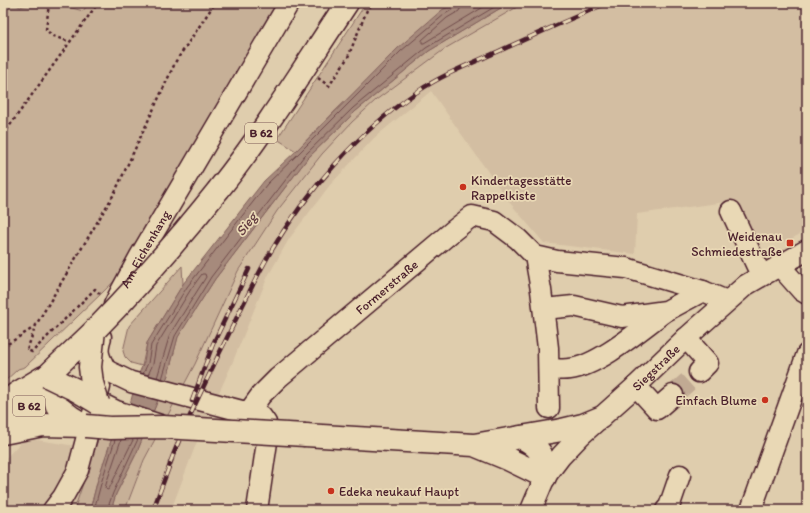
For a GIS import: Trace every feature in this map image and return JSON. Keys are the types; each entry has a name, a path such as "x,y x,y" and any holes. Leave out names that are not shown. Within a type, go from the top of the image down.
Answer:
{"main road":[{"name":"B 62","path":"3,404 16,394 47,376 94,330 159,260 215,195 245,156 346,3"},
{"path":"94,330 90,367 92,384 98,403"},
{"name":"B 62","path":"3,432 27,409 47,376"},
{"path":"47,376 116,412 163,427"},
{"path":"47,376 57,406 70,417 86,426"},
{"path":"3,432 43,425 110,428 163,427 474,445 582,425 600,418"},
{"path":"474,445 508,459 545,477 545,464 538,449 531,442 520,437"}],"street":[{"name":"Am Eichenhang","path":"106,370 100,359 98,345 121,291 289,3"},
{"path":"730,211 761,276"},
{"name":"Formerstraße","path":"248,413 260,395 278,378 472,216 494,222 518,239 535,256"},
{"name":"Siegstraße","path":"531,510 545,477 561,456 580,436 746,285 807,250"},
{"path":"549,408 548,348 544,309 535,256 557,261 626,268 703,291 727,301"},
{"path":"779,265 802,291 807,294"},
{"path":"548,369 570,369 585,366 615,348 666,311 703,291"},
{"path":"544,309 574,306 622,317 666,311"},
{"path":"686,338 708,363 699,372"},
{"path":"751,510 807,354"},
{"path":"53,510 63,497 78,470 102,378 106,370 131,382 261,416 266,423 268,435 257,510"},
{"path":"636,386 657,409 673,395"},
{"path":"666,510 669,507 680,475"}],"path":[{"path":"49,3 46,30 53,36 70,42"},
{"path":"3,135 98,3"},
{"path":"104,298 95,289 32,352 27,350 34,328 114,194 176,61 214,3"},
{"path":"332,82 348,56 367,10 373,3"},
{"path":"3,347 34,328"}],"shaded area":[{"path":"3,3 14,3 20,7 35,4 51,4 83,11 89,3 280,3 142,232 129,267 25,367 18,369 3,383"},
{"path":"55,3 89,3 83,11"},
{"path":"366,3 456,3 442,10 335,111 296,151 277,139"},
{"path":"509,3 524,3 446,48 376,100 352,122 322,154 277,211 238,271 195,364 144,460 125,510 111,510 116,494 137,452 168,375 178,337 215,279 307,159 356,111 429,51"},
{"path":"524,3 807,3 807,230 786,242 749,231 733,201 637,214 635,254 544,243 510,203 431,91 374,138 330,185 289,239 268,276 231,366 196,444 171,510 125,510 144,460 195,364 238,272 277,211 322,154 351,122 376,100 446,48"},
{"path":"182,266 183,284 147,343 142,366 131,363 125,357 123,351 129,326"},
{"path":"99,437 112,438 98,479 90,510 74,510"},
{"path":"25,438 95,449 74,510 3,510 3,461"}],"water":[{"name":"Sieg","path":"456,3 509,3 429,51 356,111 307,159 215,279 178,337 168,375 137,452 116,494 111,510 90,510 98,479 112,438 130,404 137,378 144,362 147,343 183,284 264,181 296,151 398,48 442,10"}],"tunnel":[{"path":"673,395 699,372"}],"railway":[{"path":"170,463 181,435 263,265 284,230 300,208 354,144 395,108 417,92 446,75 607,3"},
{"path":"192,401 213,344 249,269"},
{"path":"153,510 172,459"}],"place":[{"name":"Kindertagesstätte Rappelkiste","path":"463,187"},
{"name":"Weidenau Schmiedestraße","path":"790,243"},
{"name":"Einfach Blume","path":"765,400"},
{"name":"Edeka neukauf Haupt","path":"331,491"}]}
